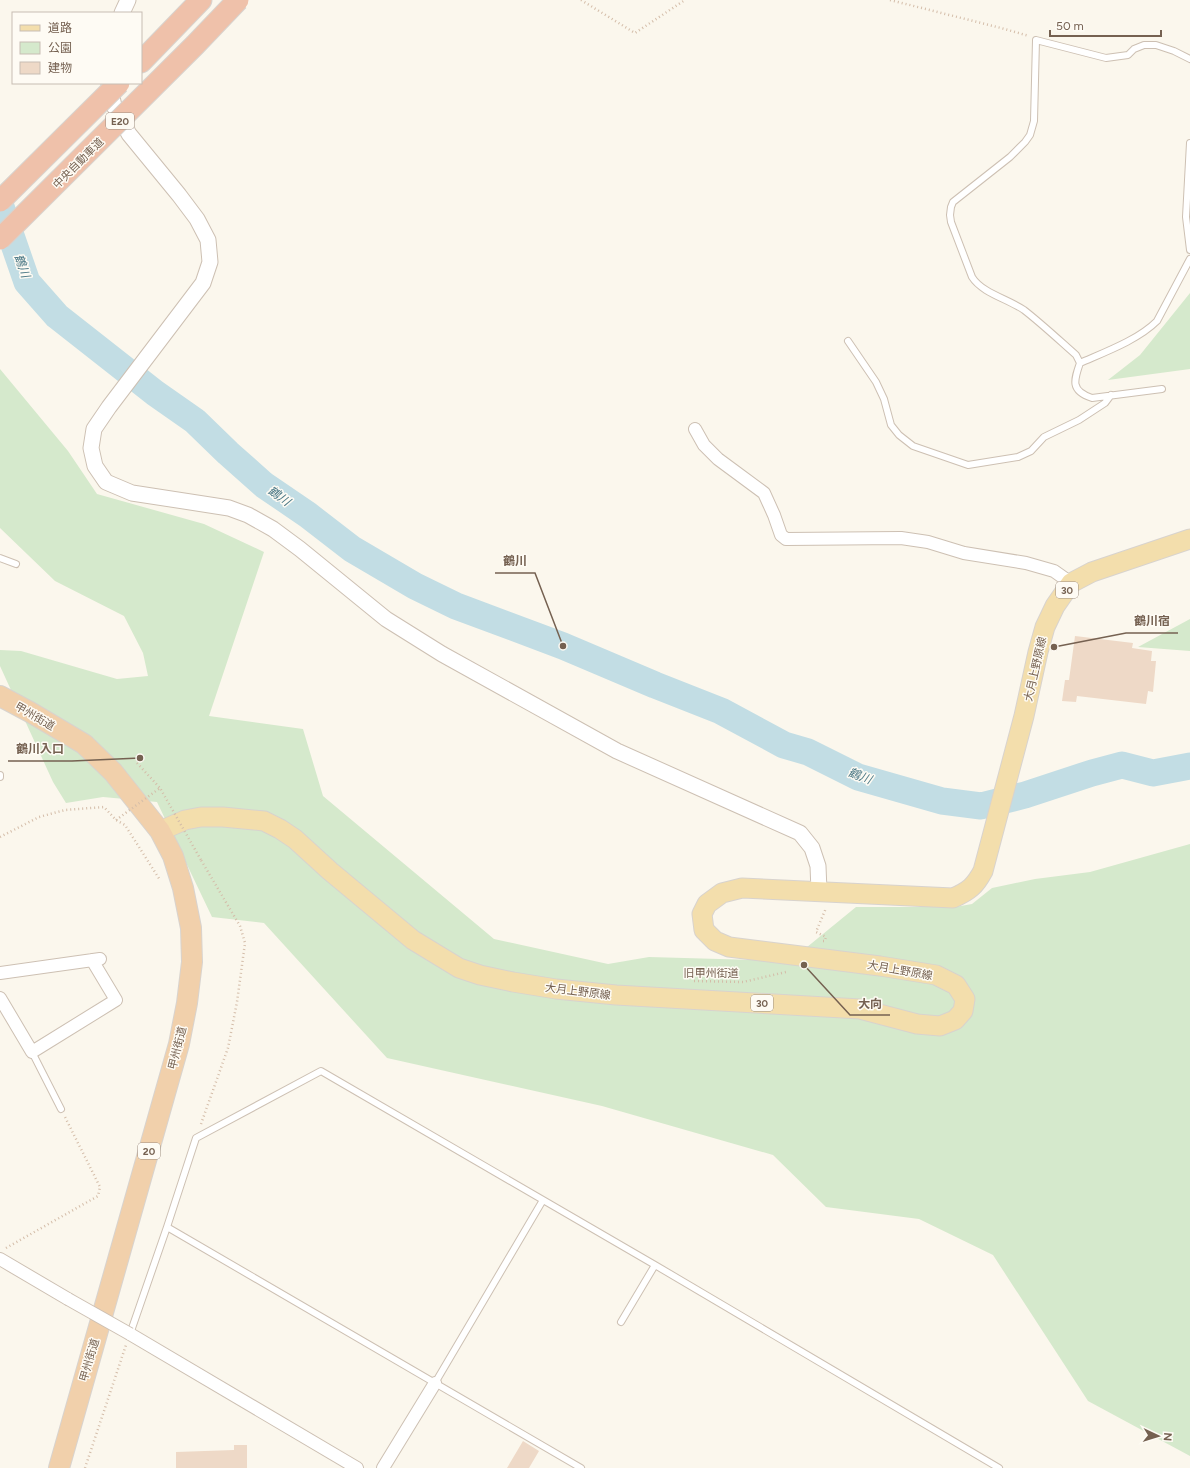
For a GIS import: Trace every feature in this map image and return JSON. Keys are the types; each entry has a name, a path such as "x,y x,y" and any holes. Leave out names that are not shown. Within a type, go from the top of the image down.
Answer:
{"highway":[{"path":"142,61 201,0"},
{"name":"中央自動車道","path":"0,239 190,51 238,0"},
{"name":"E20","path":"0,201 119,84"},
{"name":"甲州街道","path":"0,696 84,744 113,772 160,831 173,856 183,888 191,928 192,962 188,1003 179,1044 59,1468"}],"main road":[{"name":"大月上野原線","path":"160,831 185,820 201,817 223,817 264,822 269,824 295,838 330,871 413,940 459,968 480,975 556,989 616,995 860,1009 917,1024 940,1026 955,1020 963,1011 965,999 956,985 936,975 865,964 728,948 714,941 704,930 702,914 706,904 722,893 742,888 954,898 968,891 977,882 983,871 1024,716 1038,652 1045,627 1055,606 1071,583 1092,572 1190,539"}],"street":[{"path":"122,12 128,0"},
{"path":"109,84 114,106 129,134 197,218 208,240 210,262 203,283 94,429 91,448 95,466 106,482 132,493 228,508 248,515 272,529 300,549 386,619 442,654 617,751 800,833 812,848 826,892"},
{"path":"695,429 704,445 718,459 764,493 781,534 786,539 901,538 928,542 964,553 1026,563 1054,572 1071,583"},
{"path":"0,973 96,959 116,1000 32,1052 0,998"},
{"path":"0,1259 357,1468"},
{"path":"384,1468 435,1383"}],"lane":[{"path":"1162,389 1092,398 1084,395 1076,387 1074,380 1080,363 1076,355 1024,311 1012,303 980,287 975,282 950,215 953,202 1000,165 1025,142 1030,135 1034,121 1036,40 1106,58 1128,55 1134,49 1144,45 1156,45 1174,51 1190,59"},
{"path":"1190,143 1186,217 1190,250"},
{"path":"1080,363 1112,350 1157,321 1190,260"},
{"path":"848,341 876,382 884,399 891,425 899,435 913,446 968,464 1018,457 1031,451 1044,437 1079,420 1105,403 1111,395"},
{"path":"0,558 16,564"},
{"path":"32,1052 61,1109"},
{"path":"130,1334 196,1138 321,1071 544,1200 999,1468"},
{"path":"435,1383 544,1200"},
{"path":"167,1227 580,1468"},
{"path":"621,1322 655,1265"}],"path":[{"path":"581,0 635,33 685,0"},
{"path":"890,0 1026,34 1036,40"},
{"path":"137,763 160,788 240,926 245,943 237,1002 228,1048 196,1138"},
{"path":"116,820 160,788"},
{"path":"0,837 39,817 65,810 104,807 116,820 125,825 160,880"},
{"path":"825,941 826,937 816,932 821,918 830,903 826,892"},
{"name":"旧甲州街道","path":"690,981 743,982 792,971"},
{"path":"0,1251 98,1196 100,1187 61,1109"},
{"path":"85,1468 130,1334"}],"green space":[{"path":"1190,293 1190,369 1108,380 1140,355"},
{"path":"0,369 68,451 97,494 204,524 264,552 209,716 303,729 323,796 494,939 608,964 649,957 790,961 856,907 955,907 972,904 992,888 1035,879 1090,872 1190,844 1190,1456 1088,1401 993,1255 919,1219 826,1207 773,1155 602,1106 387,1058 264,923 212,917 157,802 103,797 66,803 53,782 0,666 0,650 21,651 117,679 148,676 143,653 124,616 55,581 0,528"},
{"path":"1190,619 1190,651 1138,647"}],"building":[{"path":"1075,636 1133,643 1132,648 1152,651 1151,661 1156,661 1153,692 1148,691 1146,704 1077,696 1076,702 1062,701 1065,680 1069,680"},
{"path":"523,1441 539,1451 529,1468 507,1468"},
{"path":"234,1445 247,1445 247,1468 176,1468 176,1452 234,1450"}],"waterway":[{"name":"鶴川","path":"0,204 27,282 57,316 155,393 195,421 264,485 308,515 352,549 415,586 456,606 563,646 721,711 784,745 808,752 858,777 942,801 981,806 1025,795 1092,773 1122,765 1153,773 1190,766"}],"place":[{"name":"鶴川","path":"563,646"},
{"name":"鶴川宿","path":"1054,647"},
{"name":"鶴川入口","path":"140,758"},
{"name":"大向","path":"804,965"}]}
